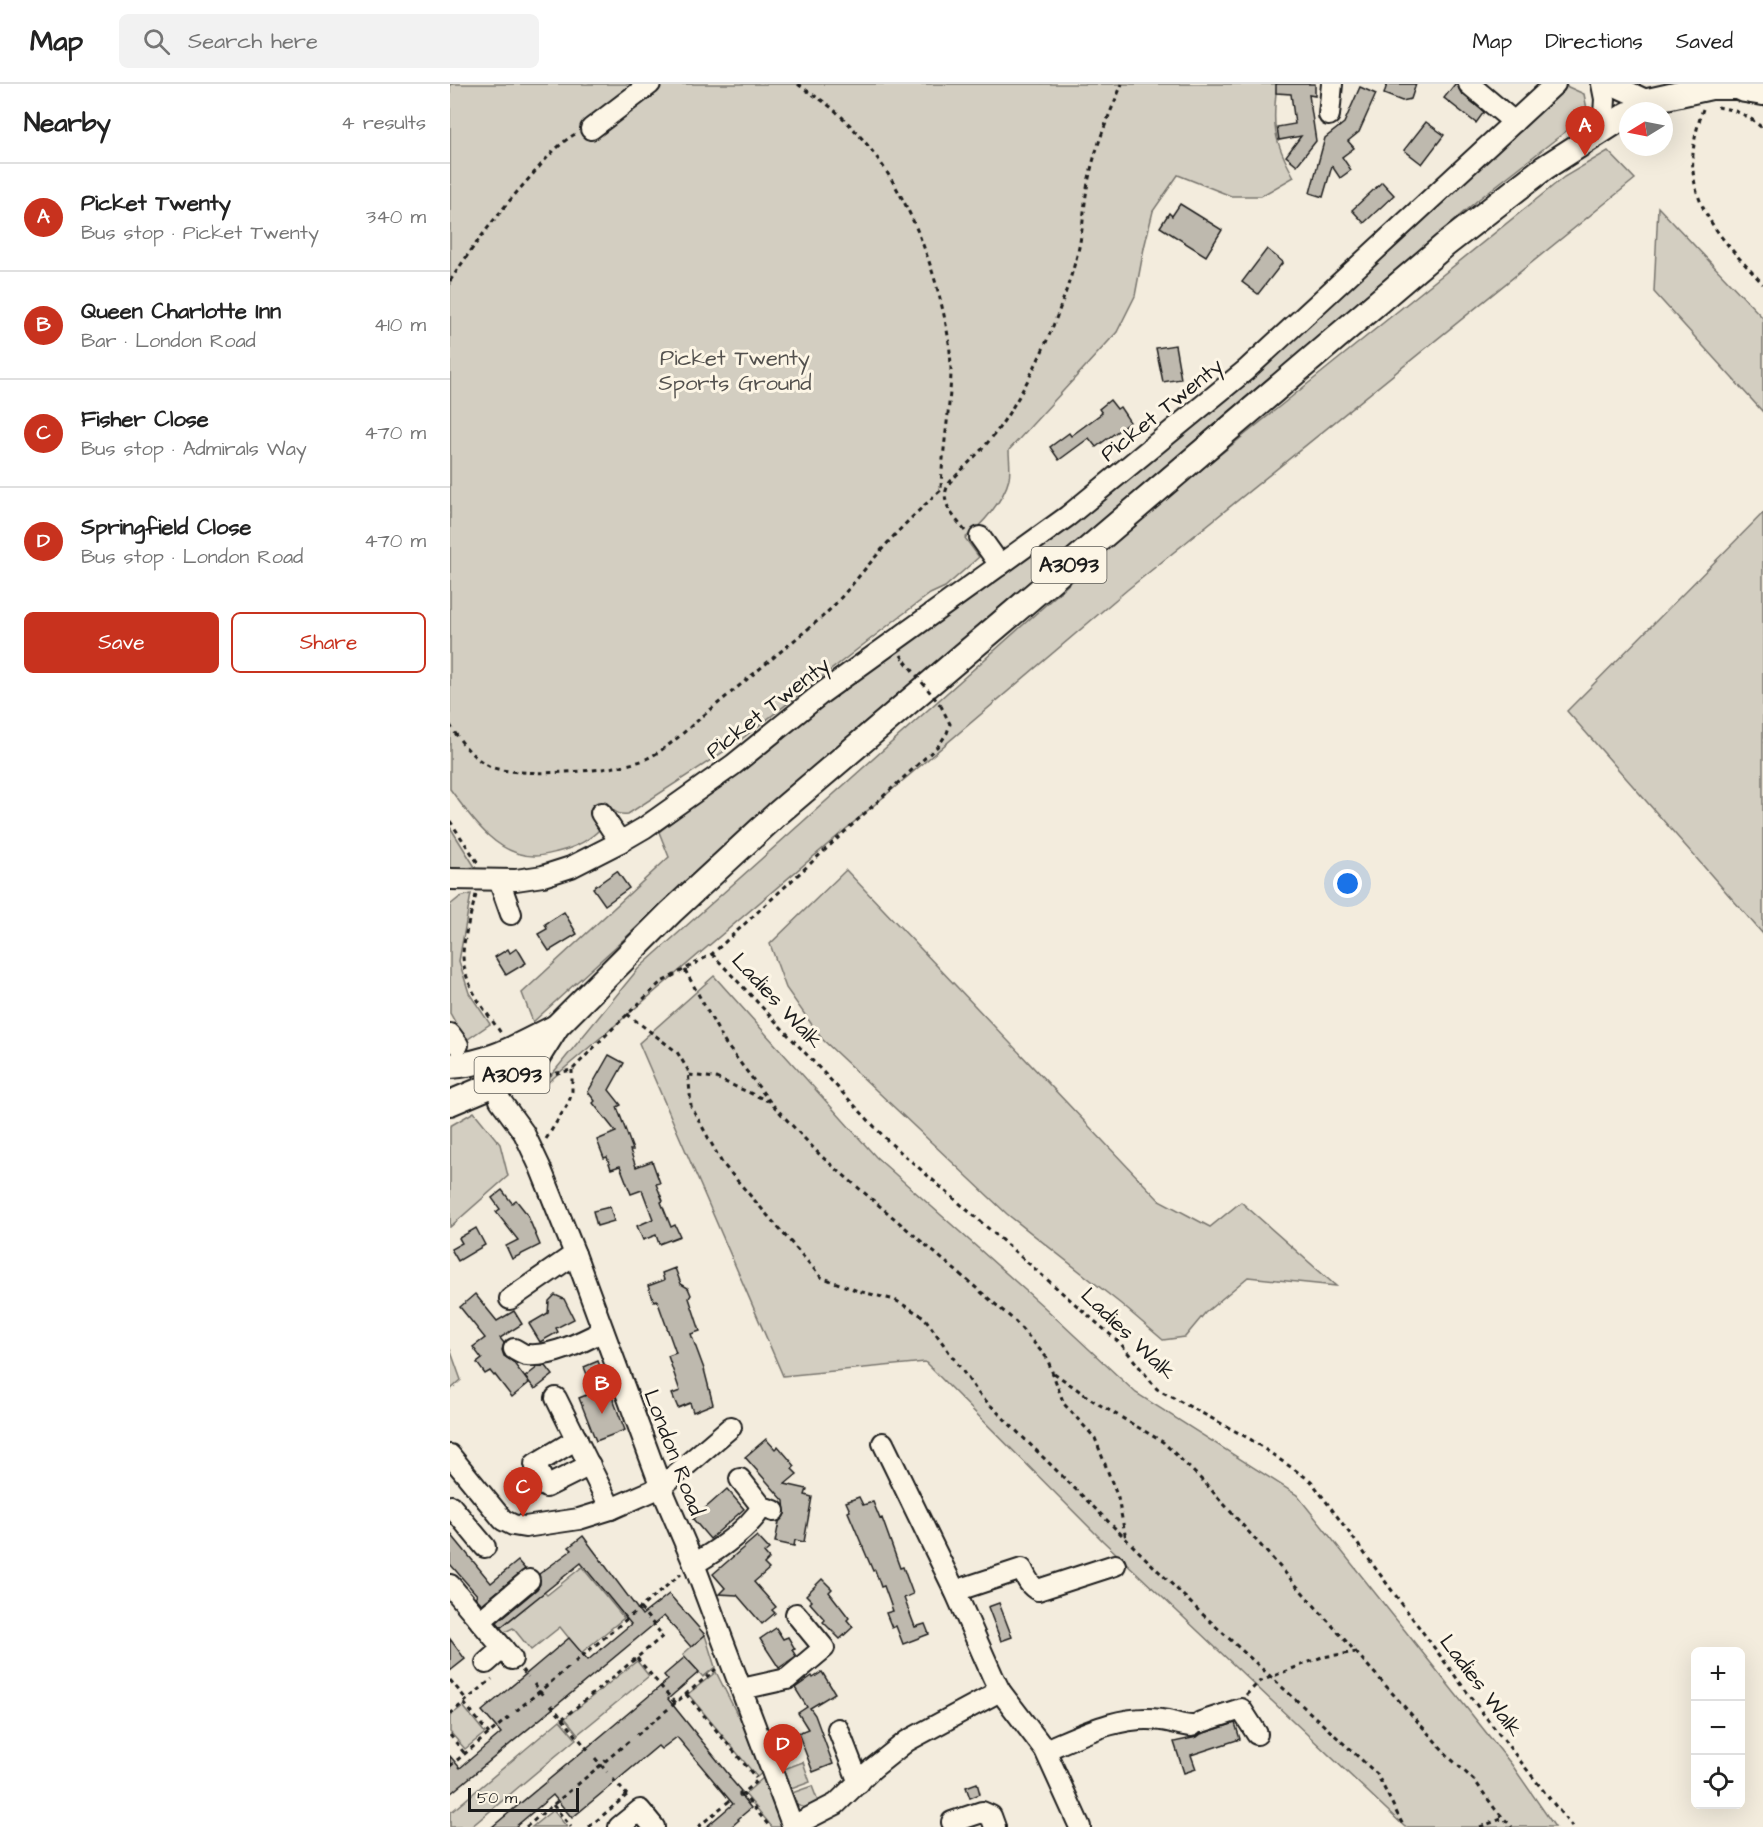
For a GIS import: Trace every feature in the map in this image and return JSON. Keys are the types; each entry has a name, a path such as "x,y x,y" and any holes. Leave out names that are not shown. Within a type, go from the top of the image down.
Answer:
{"main road":[{"path":"1649,99 1711,87 1750,92"},
{"name":"A3093","path":"450,1103 495,1084 520,1057 557,1026 702,882 834,764 1445,245 1544,168 1619,120"},
{"name":"A3093","path":"453,1048 484,1061 520,1057"}],"street":[{"path":"591,129 650,84"},
{"path":"1329,115 1332,84"},
{"path":"1469,84 1514,122"},
{"name":"Picket Twenty","path":"450,879 527,879 556,873 589,859 644,828 733,765 822,693 1082,505 1246,370 1555,84"},
{"path":"1602,84 1605,99 1603,130"},
{"path":"1611,84 1649,99"},
{"path":"980,537 1000,565"},
{"path":"600,813 620,842"},
{"path":"499,880 511,914"},
{"name":"London Road","path":"500,1100 524,1133 540,1167 575,1254 661,1486 742,1689 765,1775 793,1826"},
{"path":"510,1299 575,1254"},
{"path":"514,1349 525,1356 549,1352 577,1345 603,1331"},
{"path":"556,1398 611,1509"},
{"path":"450,1455 503,1520 525,1527 560,1523 611,1509 661,1486 731,1427"},
{"path":"577,1439 535,1464 546,1487 590,1466"},
{"path":"883,1443 955,1591 1000,1691 1045,1750 1080,1827"},
{"path":"694,1564 723,1545 757,1515 768,1509 740,1479"},
{"path":"475,1485 451,1506 485,1547"},
{"path":"955,1591 1022,1569 1028,1582 1038,1590 1115,1565"},
{"path":"480,1621 529,1580"},
{"path":"450,1585 512,1659 492,1669"},
{"path":"742,1689 787,1679 824,1648 796,1614"},
{"path":"793,1826 836,1804 885,1758 907,1741 1000,1691"},
{"path":"1045,1750 1101,1727 1125,1720 1160,1720 1180,1726 1197,1724 1240,1709 1257,1734"},
{"path":"838,1730 859,1783"},
{"path":"619,1827 640,1809 654,1827"},
{"path":"952,1822 982,1812 991,1816 995,1827"}],"path":[{"path":"798,84 832,108 884,166 905,203 930,264 942,307 950,352 948,422 941,490"},
{"path":"450,725 472,753 486,765 504,771 608,769 637,764 676,739 822,618 909,520 941,490 945,491 998,430 1028,380 1066,291 1076,259 1093,159 1103,126 1122,84"},
{"path":"1763,129 1740,112 1703,107 1694,145 1693,165 1698,198 1706,216 1725,243 1763,284"},
{"path":"450,281 488,227 537,169 574,134 591,129"},
{"path":"477,891 465,942 464,964 478,1000 520,1057 540,1078 548,1074 572,1070 660,983 712,954 939,745 950,724 941,706 905,661"},
{"path":"450,821 482,870"},
{"name":"Ladies Walk","path":"712,954 888,1141 1121,1344 1157,1389 1250,1439 1311,1481 1481,1711 1572,1827"},
{"path":"685,970 725,1043 769,1101 821,1156 1015,1321 1047,1358 1064,1404 1095,1438 1118,1498 1126,1539"},
{"path":"627,1014 677,1052 688,1070 691,1106 722,1163 821,1277 858,1291 895,1300 924,1317 979,1394 1199,1611 1377,1774 1404,1827"},
{"path":"541,1145 569,1102 572,1092 572,1070"},
{"path":"688,1075 716,1078 769,1101"},
{"path":"1052,1372 1095,1402 1163,1442 1206,1484 1451,1759 1475,1781 1512,1827"},
{"path":"575,1662 694,1564"},
{"path":"562,1719 663,1636 640,1608"},
{"path":"1240,1709 1243,1699 1259,1682 1322,1657 1357,1652"},
{"path":"637,1658 675,1703"},
{"path":"637,1735 729,1658"},
{"path":"512,1659 528,1677"},
{"path":"516,1711 569,1667"},
{"path":"450,1714 465,1702 492,1669"},
{"path":"450,1680 489,1734"},
{"path":"534,1684 545,1698"},
{"path":"686,1694 765,1775 740,1794 770,1827"},
{"path":"551,1706 589,1751"},
{"path":"450,1766 509,1717"},
{"path":"450,1735 465,1754"},
{"path":"577,1785 629,1742"},
{"path":"595,1758 607,1772"},
{"path":"589,1827 627,1795 613,1779"},
{"path":"526,1827 571,1790"},
{"path":"698,1827 733,1800"},
{"path":"553,1805 571,1827"},
{"path":"1479,1827 1504,1818"}],"green space":[{"name":"Picket Twenty Sports Ground","path":"450,84 1277,84 1276,132 1282,153 1294,177 1261,196 1231,196 1178,175 1153,211 1135,296 1117,332 1009,450 1010,476 1002,495 985,519 965,538 979,557 945,587 930,594 899,617 734,745 628,814 617,813 605,801 592,810 601,828 591,837 569,848 534,856 520,854 496,842 475,822 450,789"},
{"path":"1566,86 1584,94 1588,114 1479,199 865,722 533,1022 522,993 669,857 659,832 947,608 1073,518 1521,123"},
{"path":"1608,151 1635,179 1127,590 539,1090 638,969 1155,507 1564,177"},
{"path":"1658,207 1763,318 1763,412 1654,292"},
{"path":"1763,513 1763,934 1567,711"},
{"path":"450,827 475,867 450,870"},
{"path":"846,870 1159,1200 1210,1227 1241,1202 1336,1286 1248,1277 1205,1313 1185,1337 1163,1340 1007,1214 822,1039 786,988 770,944"},
{"path":"471,894 459,961 469,993 490,1024 468,1039 450,1013 450,905 460,897"},
{"path":"714,976 876,1157 1044,1307 1136,1393 1297,1495 1512,1765 1555,1827 1405,1827 1103,1541 925,1362 783,1376 639,1043"},
{"path":"474,1112 500,1144 508,1176 450,1227 450,1126"},
{"path":"450,1349 461,1380 450,1390"},
{"path":"582,1567 624,1618 581,1653 560,1627 531,1650 513,1628 503,1633 498,1630 544,1592 547,1595"},
{"path":"705,1635 715,1667 703,1677 683,1654"},
{"path":"637,1661 649,1676 578,1734 565,1718"},
{"path":"716,1672 737,1714 743,1718 763,1772 757,1777 688,1694"},
{"path":"463,1706 485,1733 465,1749 450,1732 450,1716"},
{"path":"560,1720 576,1739 471,1827 450,1827 450,1813"},
{"path":"803,1762 810,1782 791,1789 784,1769"},
{"path":"764,1777 784,1827 772,1827 745,1794"},
{"path":"812,1786 820,1807 809,1809 796,1805 792,1793"},
{"path":"553,1810 567,1827 532,1827"}],"building":[{"path":"1276,84 1315,84 1315,96 1309,95 1316,141 1297,165 1286,156 1301,136 1279,140 1277,127 1295,124 1291,94 1276,93"},
{"path":"1387,84 1416,84 1411,99 1402,101 1384,94"},
{"path":"1455,84 1461,93 1484,112 1476,123 1444,98"},
{"path":"1360,87 1376,94 1359,132 1348,141 1354,148 1342,157 1351,170 1340,178 1332,166 1323,197 1310,193 1325,138 1344,123"},
{"path":"1426,122 1444,135 1422,164 1404,150"},
{"path":"1382,182 1394,195 1364,223 1352,210"},
{"path":"1180,204 1222,230 1206,256 1160,227 1169,213 1172,216"},
{"path":"1267,249 1283,262 1258,294 1242,282"},
{"path":"1175,345 1181,379 1163,382 1156,348"},
{"path":"1110,400 1117,409 1120,407 1130,422 1096,447 1089,438 1059,460 1050,447 1069,433 1071,436 1102,413 1099,409"},
{"path":"617,871 629,888 605,905 593,888"},
{"path":"564,912 577,934 549,951 538,934 547,929 545,924"},
{"path":"517,948 526,963 506,975 495,957 508,949 510,953"},
{"path":"609,1055 624,1063 609,1090 621,1105 617,1107 633,1150 630,1150 636,1167 652,1161 660,1183 656,1184 663,1201 661,1202 671,1227 675,1225 680,1236 659,1244 656,1235 643,1240 637,1226 653,1219 642,1190 631,1194 620,1166 611,1169 597,1140 616,1132 593,1103 595,1101 588,1092"},
{"path":"502,1190 512,1203 516,1200 527,1214 540,1245 512,1259 506,1246 518,1240 496,1212 500,1209 492,1198"},
{"path":"610,1207 614,1221 597,1226 593,1211"},
{"path":"476,1228 485,1245 458,1261 451,1249 462,1243 459,1238"},
{"path":"675,1268 681,1284 688,1288 691,1295 689,1298 700,1331 691,1334 704,1369 713,1404 693,1412 690,1403 678,1408 672,1394 680,1391 668,1356 676,1353 657,1300 654,1301 648,1286 664,1280 662,1273"},
{"path":"475,1294 497,1321 514,1311 522,1324 500,1338 504,1343 502,1350 504,1356 513,1362 529,1383 512,1397 495,1375 490,1371 485,1374 477,1363 482,1359 473,1347 485,1338 460,1307"},
{"path":"555,1295 564,1299 574,1319 556,1328 558,1332 540,1342 529,1324 548,1313 549,1301"},
{"path":"598,1361 625,1430 596,1441 579,1398 594,1392 584,1367"},
{"path":"546,1366 553,1375 535,1389 525,1377 538,1367"},
{"path":"766,1439 775,1449 778,1446 795,1466 792,1469 797,1474 785,1484 807,1489 805,1495 812,1497 804,1542 795,1540 794,1546 775,1542 779,1522 785,1514 784,1501 745,1457"},
{"path":"727,1489 744,1509 710,1539 693,1519"},
{"path":"859,1497 863,1505 873,1502 880,1519 882,1518 900,1568 903,1567 913,1594 904,1598 915,1627 925,1624 929,1634 903,1644 896,1626 892,1628 886,1613 893,1611 884,1586 881,1587 875,1570 873,1571 848,1512 850,1511 846,1502"},
{"path":"450,1533 491,1583 518,1561 525,1569 482,1604 450,1564"},
{"path":"583,1536 642,1615 669,1594 705,1635 691,1647 664,1616 450,1794 450,1756 460,1768 501,1733 482,1711 569,1638 588,1660 631,1624 581,1563 501,1627 497,1622 537,1589 540,1584 539,1574 572,1550 569,1547"},
{"path":"757,1536 769,1549 764,1553 769,1559 764,1564 769,1569 754,1582 776,1607 772,1610 775,1613 762,1624 737,1595 719,1594 725,1588 713,1574"},
{"path":"822,1579 832,1589 829,1592 853,1627 840,1639 823,1622 825,1620 806,1595"},
{"path":"999,1603 1012,1637 1001,1641 988,1607"},
{"path":"776,1628 783,1639 788,1637 796,1656 779,1668 760,1639"},
{"path":"450,1639 465,1659 450,1671"},
{"path":"685,1657 699,1672 668,1699 730,1776 741,1791 739,1793 751,1808 739,1820 731,1827 706,1827 733,1804 677,1737 661,1749 658,1746 572,1818 553,1795 515,1827 492,1827 668,1680 664,1675"},
{"path":"822,1672 835,1693 810,1708 815,1715 833,1764 813,1772 798,1733 808,1729 798,1713 807,1707 795,1688"},
{"path":"1235,1723 1240,1739 1191,1755 1196,1769 1184,1773 1174,1742 1197,1737"},
{"path":"977,1783 980,1794 970,1798 966,1787"}],"place":[{"name":"Picket Twenty","path":"1585,156"},
{"name":"Queen Charlotte Inn","path":"602,1414"},
{"name":"Fisher Close","path":"523,1517"},
{"name":"Springfield Close","path":"783,1774"}]}
